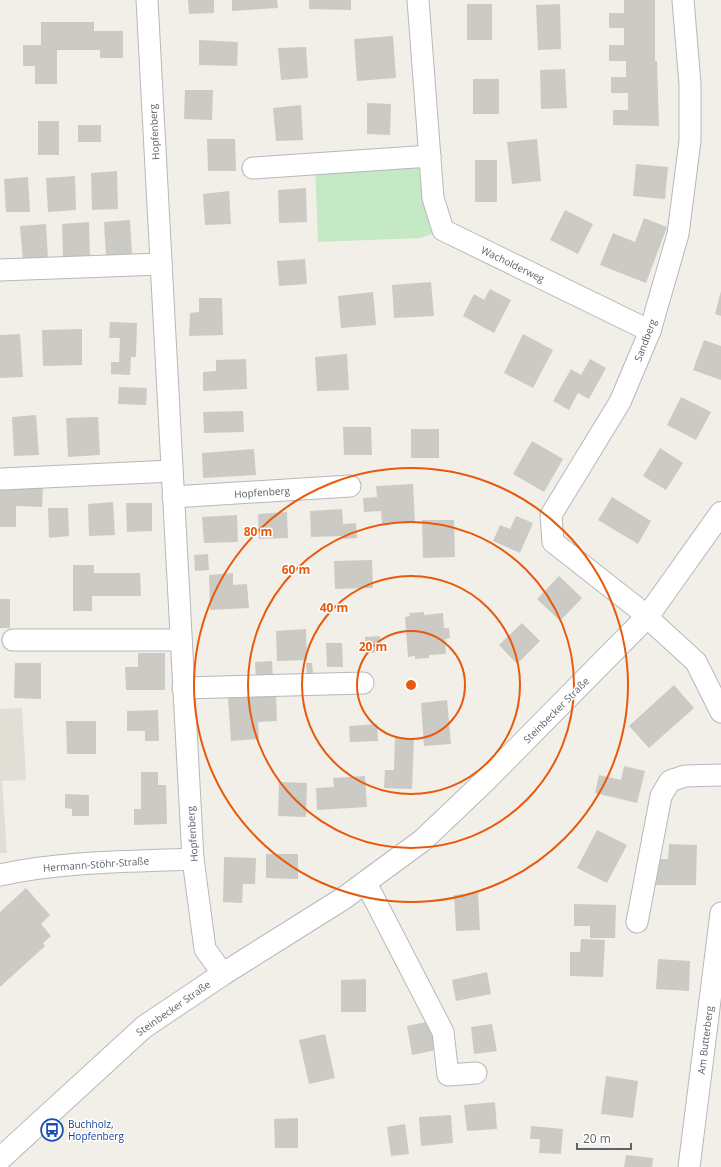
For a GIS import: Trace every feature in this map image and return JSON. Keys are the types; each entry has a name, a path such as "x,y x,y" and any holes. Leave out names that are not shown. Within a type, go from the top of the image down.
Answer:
{"street":[{"name":"Hopfenberg","path":"147,0 192,859 206,949 223,974"},
{"name":"Wacholderweg","path":"418,0 433,198 444,230 650,331"},
{"name":"Sandberg","path":"647,617 554,542 551,515 620,402 650,331 678,234 690,141 690,84 683,0"},
{"path":"253,168 430,156"},
{"path":"0,270 161,264"},
{"path":"2,479 172,471"},
{"name":"Hopfenberg","path":"174,497 350,486"},
{"name":"Steinbecker Straße","path":"0,1159 144,1027 223,974 366,883 423,840 476,791 647,617 721,513"},
{"path":"647,617 696,662 721,712"},
{"path":"13,640 181,640"},
{"path":"183,688 363,683"},
{"path":"637,922 661,796 670,781 685,776 721,775"},
{"name":"Hermann-Stöhr-Straße","path":"0,876 27,869 63,865 192,859"},
{"path":"366,883 443,1032 448,1075 476,1072"},
{"name":"Am Butterberg","path":"689,1167 721,913"}],"shaded area":[{"path":"22,708 26,780 2,781 7,853 0,853 0,709"}],"green space":[{"path":"430,156 443,230 420,238 318,242 315,164"}],"building":[{"path":"188,0 214,0 214,13 189,14"},
{"path":"232,0 277,0 278,8 232,11"},
{"path":"309,0 351,0 351,10 309,9"},
{"path":"624,0 655,0 655,61 657,61 659,126 613,125 613,110 628,110 628,93 611,93 611,77 626,77 626,61 609,61 609,45 624,45 624,28 609,28 609,13 624,13"},
{"path":"467,4 492,4 492,40 467,40"},
{"path":"560,4 561,49 538,50 536,5"},
{"path":"41,22 94,22 94,31 123,31 123,58 100,58 100,50 57,50 57,84 35,84 35,66 23,66 23,45 41,45"},
{"path":"393,36 396,78 357,81 354,39"},
{"path":"199,40 238,42 237,66 199,65"},
{"path":"306,47 308,78 281,80 278,48"},
{"path":"565,69 567,108 541,109 540,70"},
{"path":"473,79 499,79 499,114 473,114"},
{"path":"185,90 213,90 212,120 184,119"},
{"path":"367,103 391,104 390,135 367,134"},
{"path":"301,105 303,140 276,141 273,108"},
{"path":"38,121 59,121 59,155 38,155"},
{"path":"78,125 101,125 101,142 78,142"},
{"path":"207,139 235,139 236,171 208,171"},
{"path":"537,139 541,181 512,184 507,142"},
{"path":"475,160 497,160 497,202 475,202"},
{"path":"636,164 668,167 665,199 633,196"},
{"path":"117,171 118,209 92,210 91,173"},
{"path":"75,176 76,210 48,212 46,178"},
{"path":"28,177 30,212 6,212 4,179"},
{"path":"306,188 307,222 279,223 278,190"},
{"path":"229,191 231,224 205,225 203,194"},
{"path":"565,210 593,224 578,254 550,240"},
{"path":"644,218 667,227 646,283 600,265 613,233 635,242"},
{"path":"130,220 132,255 106,256 104,222"},
{"path":"89,222 90,257 63,258 62,224"},
{"path":"46,224 48,259 23,261 20,226"},
{"path":"305,259 307,284 279,286 277,261"},
{"path":"431,282 434,316 394,318 392,285"},
{"path":"490,289 511,300 494,333 463,316 474,294 484,300"},
{"path":"721,291 721,316 715,314"},
{"path":"373,292 376,325 341,328 338,296"},
{"path":"199,298 222,298 223,335 189,336 190,313 199,312"},
{"path":"110,322 137,323 136,357 131,357 130,375 111,374 111,362 119,362 120,338 109,338"},
{"path":"82,329 82,365 43,366 42,330"},
{"path":"20,334 23,377 0,378 0,335"},
{"path":"523,334 553,350 533,388 504,373"},
{"path":"704,340 721,346 721,380 693,370"},
{"path":"347,354 349,390 317,391 315,357"},
{"path":"246,359 247,389 203,391 203,372 216,371 216,360"},
{"path":"590,359 606,368 589,399 578,393 569,410 553,401 571,369 581,375"},
{"path":"119,387 147,388 146,405 118,404"},
{"path":"681,397 711,412 696,440 667,425"},
{"path":"243,411 244,432 204,433 203,412"},
{"path":"36,415 39,455 14,456 12,417"},
{"path":"98,417 100,455 68,457 66,418"},
{"path":"343,427 371,427 372,455 344,455"},
{"path":"411,429 439,429 439,458 411,458"},
{"path":"532,441 563,459 544,492 513,474"},
{"path":"660,448 683,463 666,490 643,476"},
{"path":"254,449 256,475 203,478 202,453"},
{"path":"413,484 415,522 382,524 381,511 364,512 363,498 377,497 376,486"},
{"path":"0,487 43,487 42,507 16,506 16,527 0,527"},
{"path":"612,497 651,521 638,544 598,520"},
{"path":"113,502 115,535 89,536 88,504"},
{"path":"126,503 152,503 152,531 127,532"},
{"path":"48,508 68,508 69,536 49,538"},
{"path":"342,509 343,524 356,523 357,538 343,539 344,536 311,537 310,511"},
{"path":"287,512 288,538 259,539 258,514"},
{"path":"237,515 238,542 204,543 202,517"},
{"path":"516,516 533,523 520,553 493,541 500,525 510,529"},
{"path":"422,520 454,520 455,557 423,558"},
{"path":"208,554 209,570 195,571 194,555"},
{"path":"372,560 373,588 335,589 334,561"},
{"path":"73,565 94,565 94,573 140,573 141,596 92,596 92,611 73,611"},
{"path":"233,573 233,585 247,584 249,608 210,610 209,575"},
{"path":"559,576 582,598 560,621 537,599"},
{"path":"0,599 10,599 10,628 0,628"},
{"path":"424,612 424,615 443,613 444,628 449,628 450,638 445,639 446,654 429,655 429,658 415,659 415,656 408,657 405,617 410,616 409,613"},
{"path":"522,623 540,641 517,664 499,645"},
{"path":"306,629 307,660 277,661 276,631"},
{"path":"380,636 381,652 366,653 365,637"},
{"path":"326,643 342,643 343,667 327,667"},
{"path":"138,653 165,653 165,690 126,690 125,667 138,667"},
{"path":"272,661 273,678 256,679 255,662"},
{"path":"15,663 41,663 41,699 14,698"},
{"path":"306,663 312,663 313,673 307,674"},
{"path":"674,685 694,708 649,748 629,726"},
{"path":"276,694 277,721 258,722 259,739 231,741 228,698"},
{"path":"447,700 451,744 424,746 421,703"},
{"path":"158,710 159,741 145,741 145,731 127,731 127,711"},
{"path":"66,721 96,721 96,754 67,754"},
{"path":"377,724 378,741 350,742 349,726"},
{"path":"395,738 414,738 412,789 384,788 385,770 394,770"},
{"path":"624,766 645,771 637,803 595,793 599,775 621,780"},
{"path":"141,772 158,772 158,785 166,785 167,824 134,825 134,809 141,809"},
{"path":"365,776 367,807 317,810 316,788 334,787 333,778"},
{"path":"279,782 307,783 306,817 278,816"},
{"path":"65,794 89,795 89,816 72,816 72,809 65,808"},
{"path":"597,830 627,845 607,883 577,868"},
{"path":"669,844 697,845 696,885 656,885 657,859 668,859"},
{"path":"266,854 298,854 298,879 266,878"},
{"path":"224,857 256,858 255,884 243,884 242,903 223,902"},
{"path":"26,888 50,915 41,924 51,936 43,943 45,946 0,987 0,912"},
{"path":"478,893 480,930 456,931 454,895"},
{"path":"574,904 616,905 615,938 590,938 590,926 574,926"},
{"path":"581,939 605,940 603,977 570,976 570,952 580,952"},
{"path":"658,959 690,961 689,991 656,989"},
{"path":"487,972 491,994 456,1001 452,980"},
{"path":"366,979 366,1012 341,1012 341,980"},
{"path":"431,1021 436,1050 412,1055 407,1026"},
{"path":"492,1024 497,1051 474,1054 471,1027"},
{"path":"325,1034 335,1078 309,1084 299,1040"},
{"path":"606,1076 638,1081 633,1118 601,1114"},
{"path":"495,1102 497,1129 467,1131 464,1105"},
{"path":"451,1115 453,1143 421,1146 419,1117"},
{"path":"298,1118 298,1148 275,1148 274,1119"},
{"path":"405,1124 409,1154 391,1156 387,1127"},
{"path":"531,1126 563,1129 561,1154 539,1153 540,1139 530,1139"},
{"path":"626,1155 653,1158 652,1167 624,1167"}],"place":[{"name":"Buchholz, Hopfenberg","path":"52,1130"}]}
